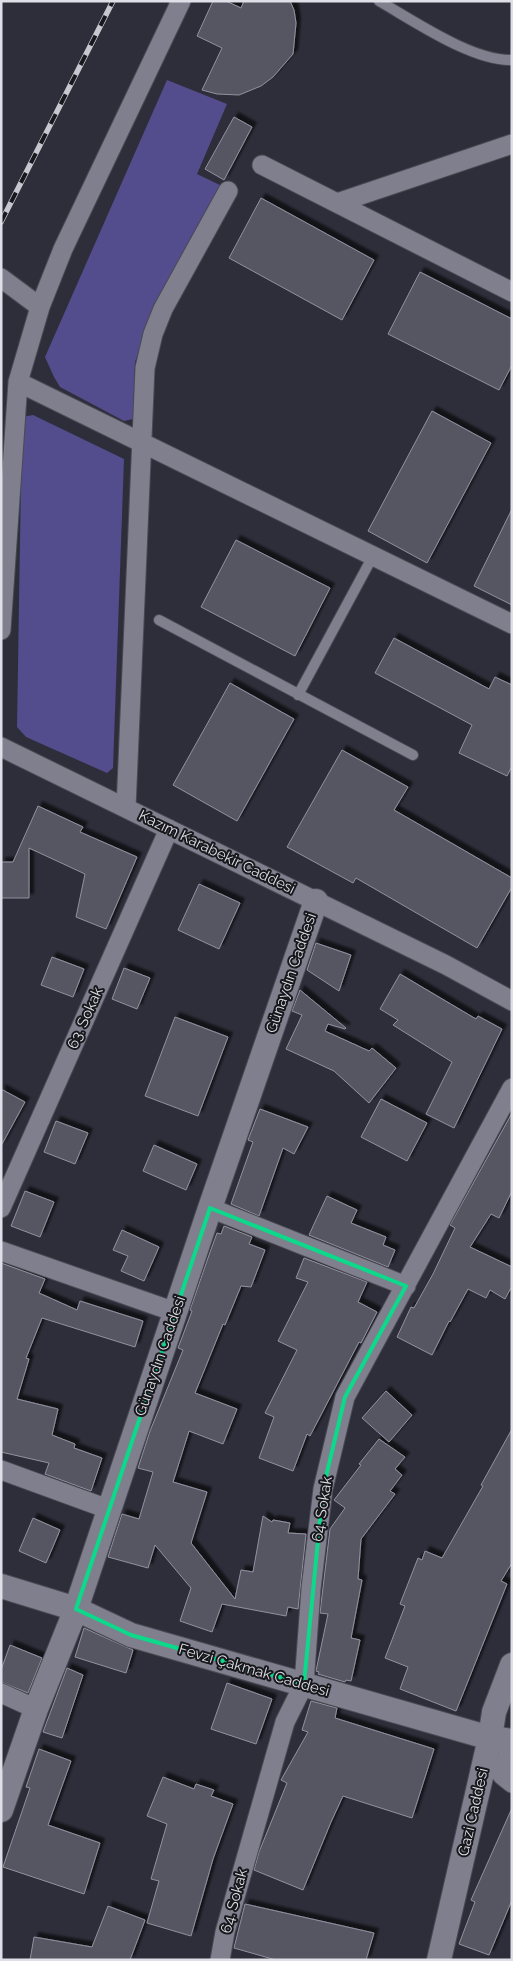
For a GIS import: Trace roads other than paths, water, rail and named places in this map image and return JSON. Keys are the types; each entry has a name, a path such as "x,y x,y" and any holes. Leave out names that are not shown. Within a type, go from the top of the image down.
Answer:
{"street":[{"path":"1,630 18,382 40,307 63,249 181,1"},
{"path":"337,203 512,144"},
{"path":"262,165 512,292"},
{"path":"126,808 145,368 153,334 163,309 228,191"},
{"path":"1,278 40,307"},
{"path":"18,382 512,624"},
{"name":"Kazım Karabekir Caddesi","path":"1,747 446,965 512,1001"},
{"name":"63. Sokak","path":"1,1208 169,829"},
{"name":"Günaydın Caddesi","path":"1,1810 36,1709 76,1609 210,1208 316,901"},
{"name":"64. Sokak","path":"220,1960 225,1932 285,1722 304,1684 311,1589 323,1489 345,1397 512,1088"},
{"path":"210,1208 406,1286"},
{"path":"1,1251 175,1312"},
{"path":"1,1470 108,1509"},
{"name":"Fevzi Çakmak Caddesi","path":"1,1586 76,1609 131,1635 504,1741"},
{"name":"Gazi Caddesi","path":"439,1960 504,1741 494,1712 512,1665"},
{"path":"1,1693 36,1709"},
{"path":"504,1741 502,1775 512,1783"}],"lane":[{"path":"379,1 476,53 498,60 512,60"},
{"path":"298,695 373,556"},
{"path":"159,620 413,755"}],"railway":[{"path":"1,222 113,1"}]}
